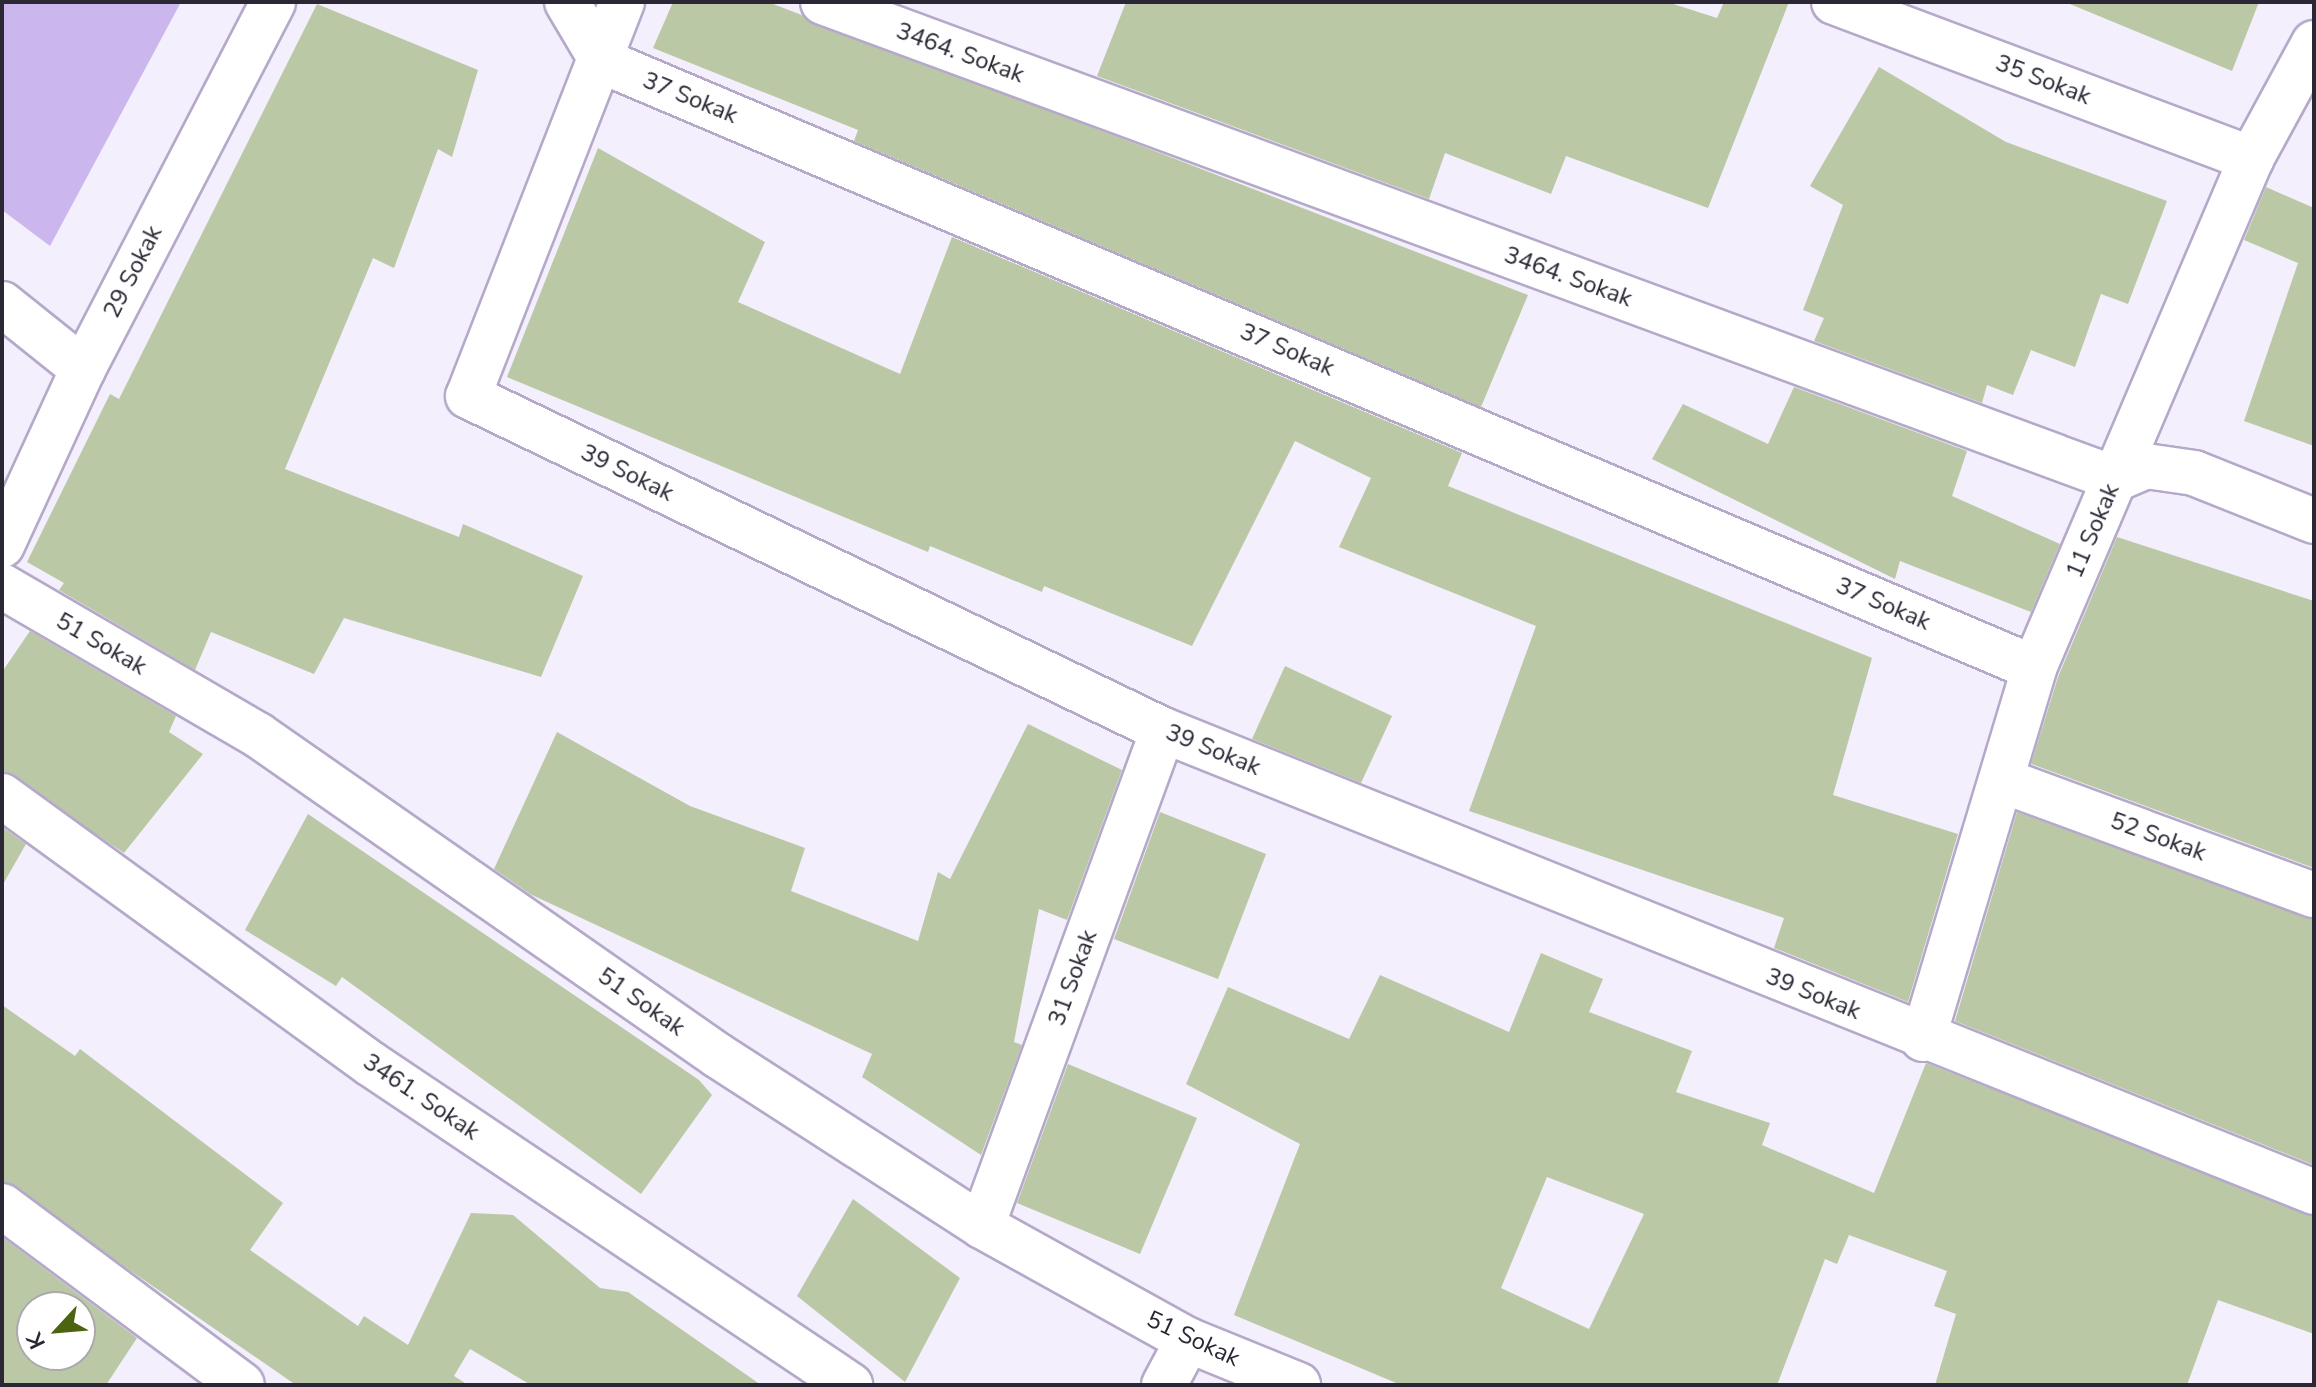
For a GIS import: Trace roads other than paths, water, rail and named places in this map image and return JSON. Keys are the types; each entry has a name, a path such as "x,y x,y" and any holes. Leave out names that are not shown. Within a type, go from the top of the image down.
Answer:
{"street":[{"name":"29 Sokak","path":"2,545 83,369 273,2"},
{"path":"567,2 602,61"},
{"path":"602,61 622,2"},
{"name":"35 Sokak","path":"1834,2 2251,159"},
{"name":"3464. Sokak","path":"833,4 2116,479"},
{"name":"11 Sokak","path":"1923,1039 2034,668 2251,159 2314,43"},
{"name":"37 Sokak","path":"602,61 2034,668"},
{"name":"39 Sokak","path":"602,61 468,396 1163,730 1923,1039 2314,1192"},
{"path":"2,304 83,369"},
{"path":"2116,479 2146,466 2194,473 2314,521"},
{"name":"51 Sokak","path":"2,586 258,735 717,1055 982,1226 1188,1340 1298,1385"},
{"name":"31 Sokak","path":"982,1226 1163,730"},
{"name":"52 Sokak","path":"2001,780 2314,895"},
{"name":"3461. Sokak","path":"2,796 371,1064 850,1385"},
{"path":"2,1206 242,1385"},
{"path":"1164,1385 1188,1340"}]}
